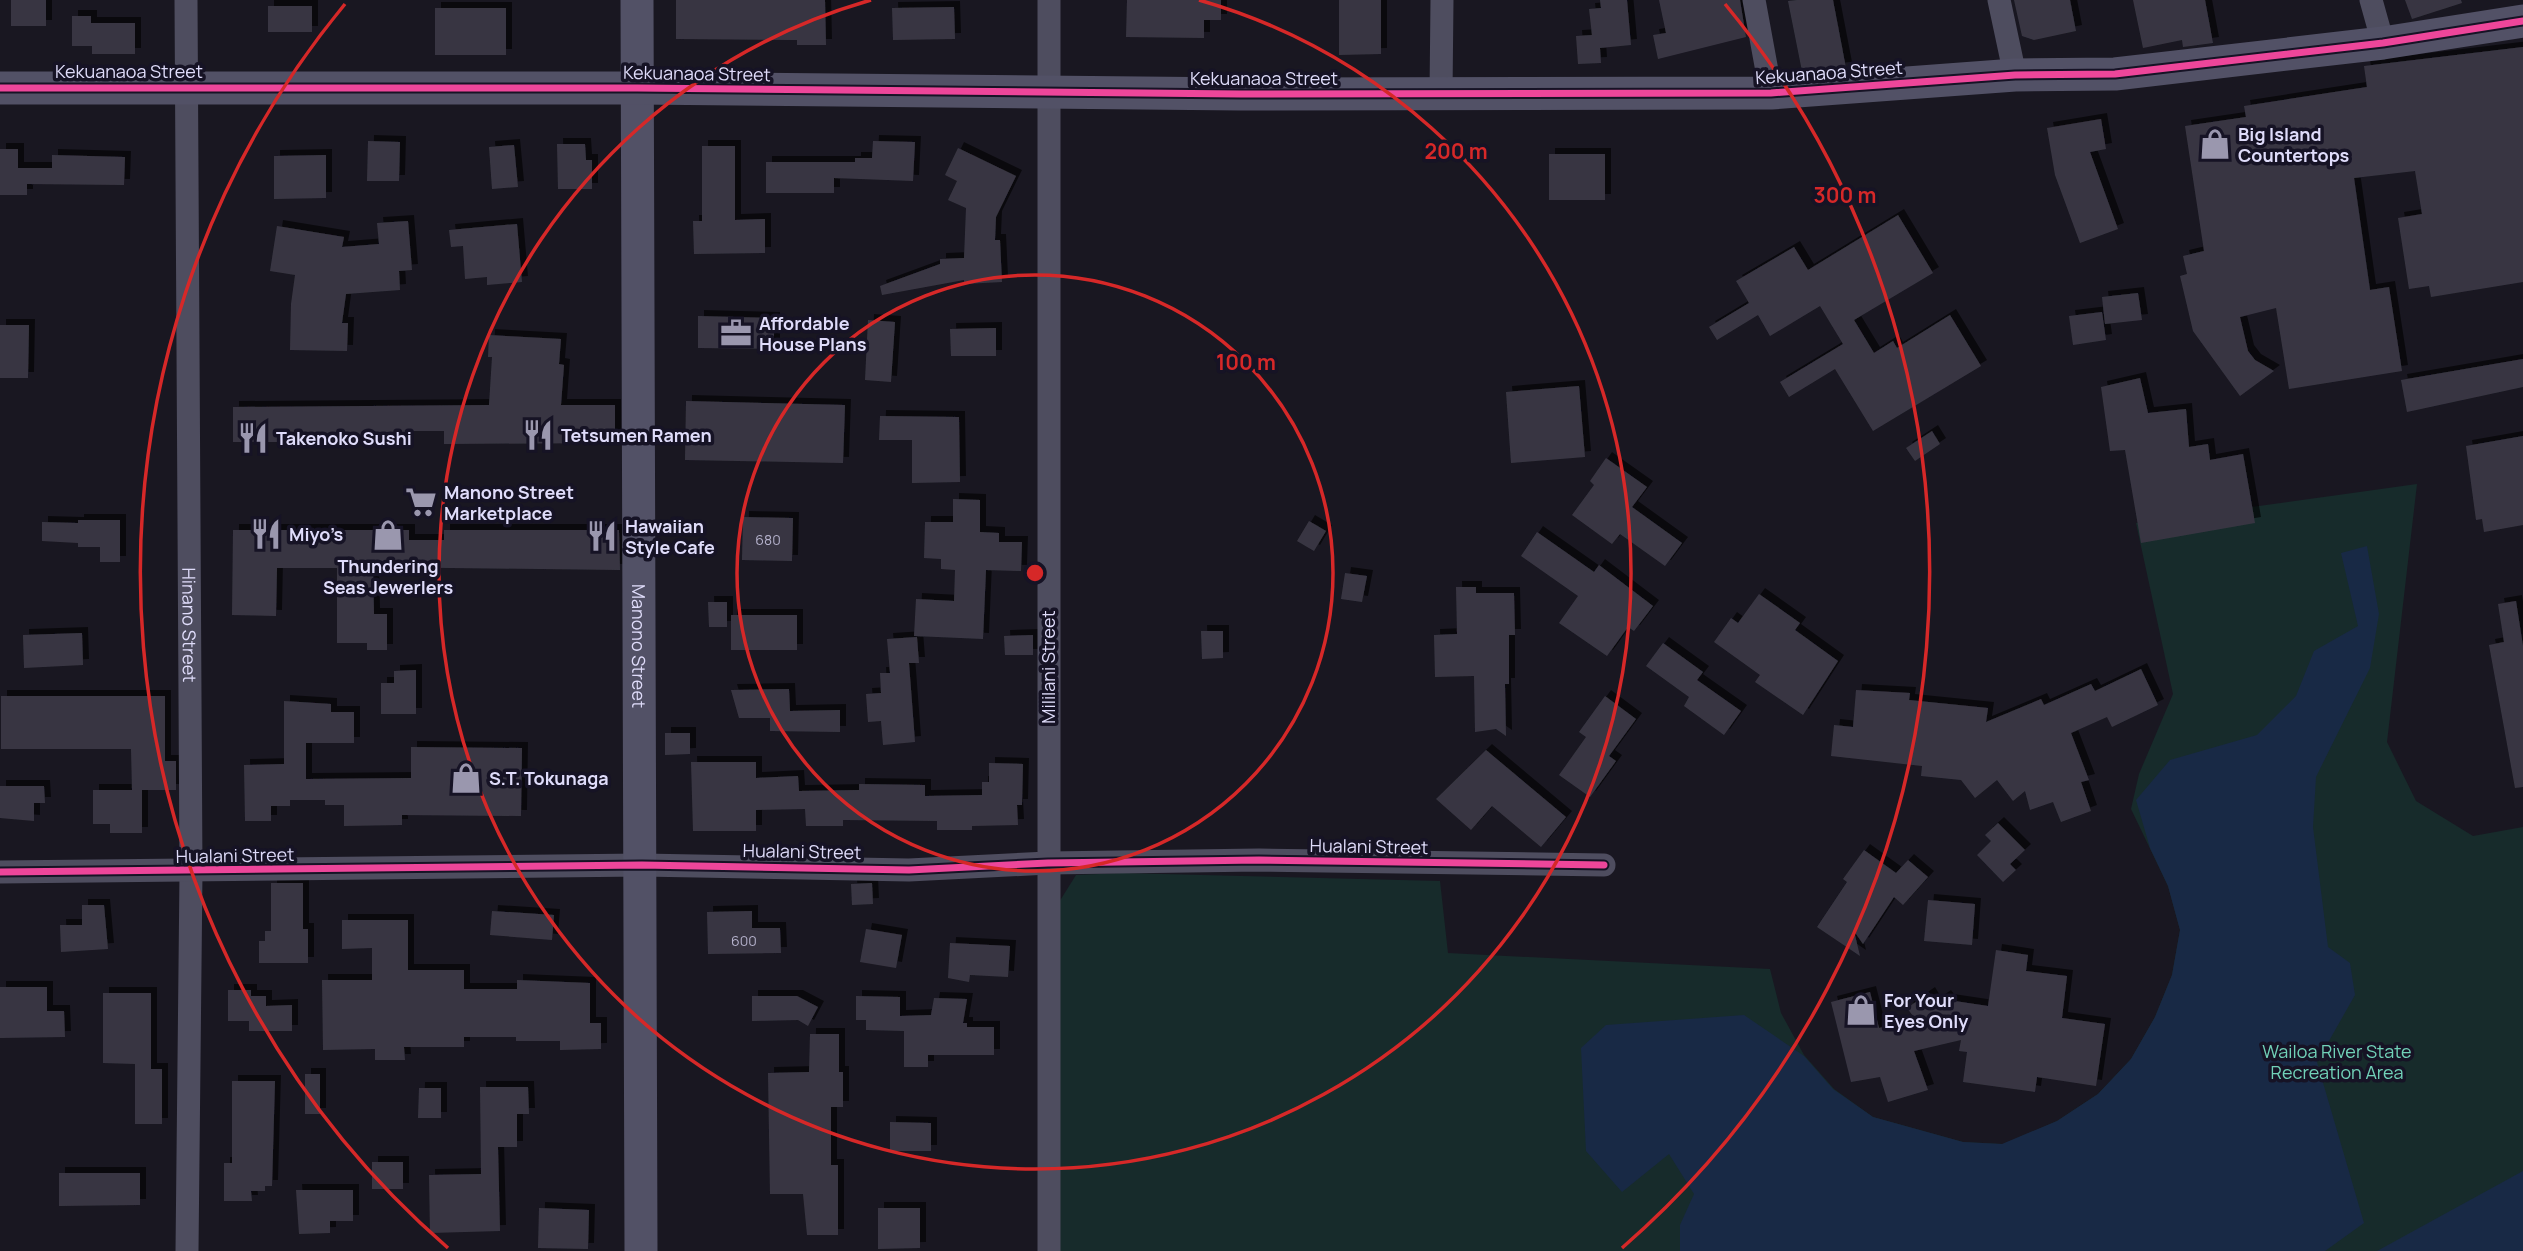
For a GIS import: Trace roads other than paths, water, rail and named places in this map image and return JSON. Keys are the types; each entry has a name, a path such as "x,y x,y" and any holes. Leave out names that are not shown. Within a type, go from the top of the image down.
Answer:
{"street":[{"name":"Hinano Street","path":"186,0 191,872 187,1251"},
{"name":"Manono Street","path":"637,0 642,865 641,1251"},
{"name":"Mililani Street","path":"1049,0 1049,1251"},
{"path":"1441,94 1442,0"},
{"path":"1754,0 1771,93"},
{"path":"1999,0 2015,75"},
{"path":"2371,0 2383,43"},
{"name":"Kekuanaoa Street","path":"0,88 186,86 1441,94 1771,93 2015,75 2115,74 2383,43 2523,22"},
{"name":"Hualani Street","path":"0,872 642,865 909,870 1048,863 1259,860 1604,865"}],"water":[{"path":"2367,546 2379,614 2370,668 2316,777 2313,827 2328,947 2350,963 2355,995 2317,1062 2364,1223 2325,1251 1680,1251 1680,1225 1694,1194 1669,1154 1622,1192 1586,1151 1581,1048 1606,1025 1744,1015 1804,1056 1833,1089 1873,1117 1963,1142 2002,1144 2057,1121 2098,1094 2131,1059 2155,1017 2172,975 2180,930 2168,886 2150,848 2136,800 2170,760 2257,735 2296,696 2314,651 2358,626 2341,553"},
{"path":"2523,1171 2523,1251 2377,1251"}],"place":[{"name":"Big Island Countertops","path":"2215,144"},
{"name":"Affordable House Plans","path":"736,333"},
{"name":"Tetsumen Ramen","path":"538,435"},
{"name":"Takenoko Sushi","path":"253,438"},
{"name":"Manono Street Marketplace","path":"421,502"},
{"name":"Miyo’s","path":"266,534"},
{"name":"Thundering Seas Jewerlers","path":"388,535"},
{"name":"Hawaiian Style Cafe","path":"602,536"},
{"name":"S.T. Tokunaga","path":"466,778"},
{"name":"For Your Eyes Only","path":"1861,1010"}],"park label":[{"name":"Wailoa River State Recreation Area","path":"2337,1061"}]}
